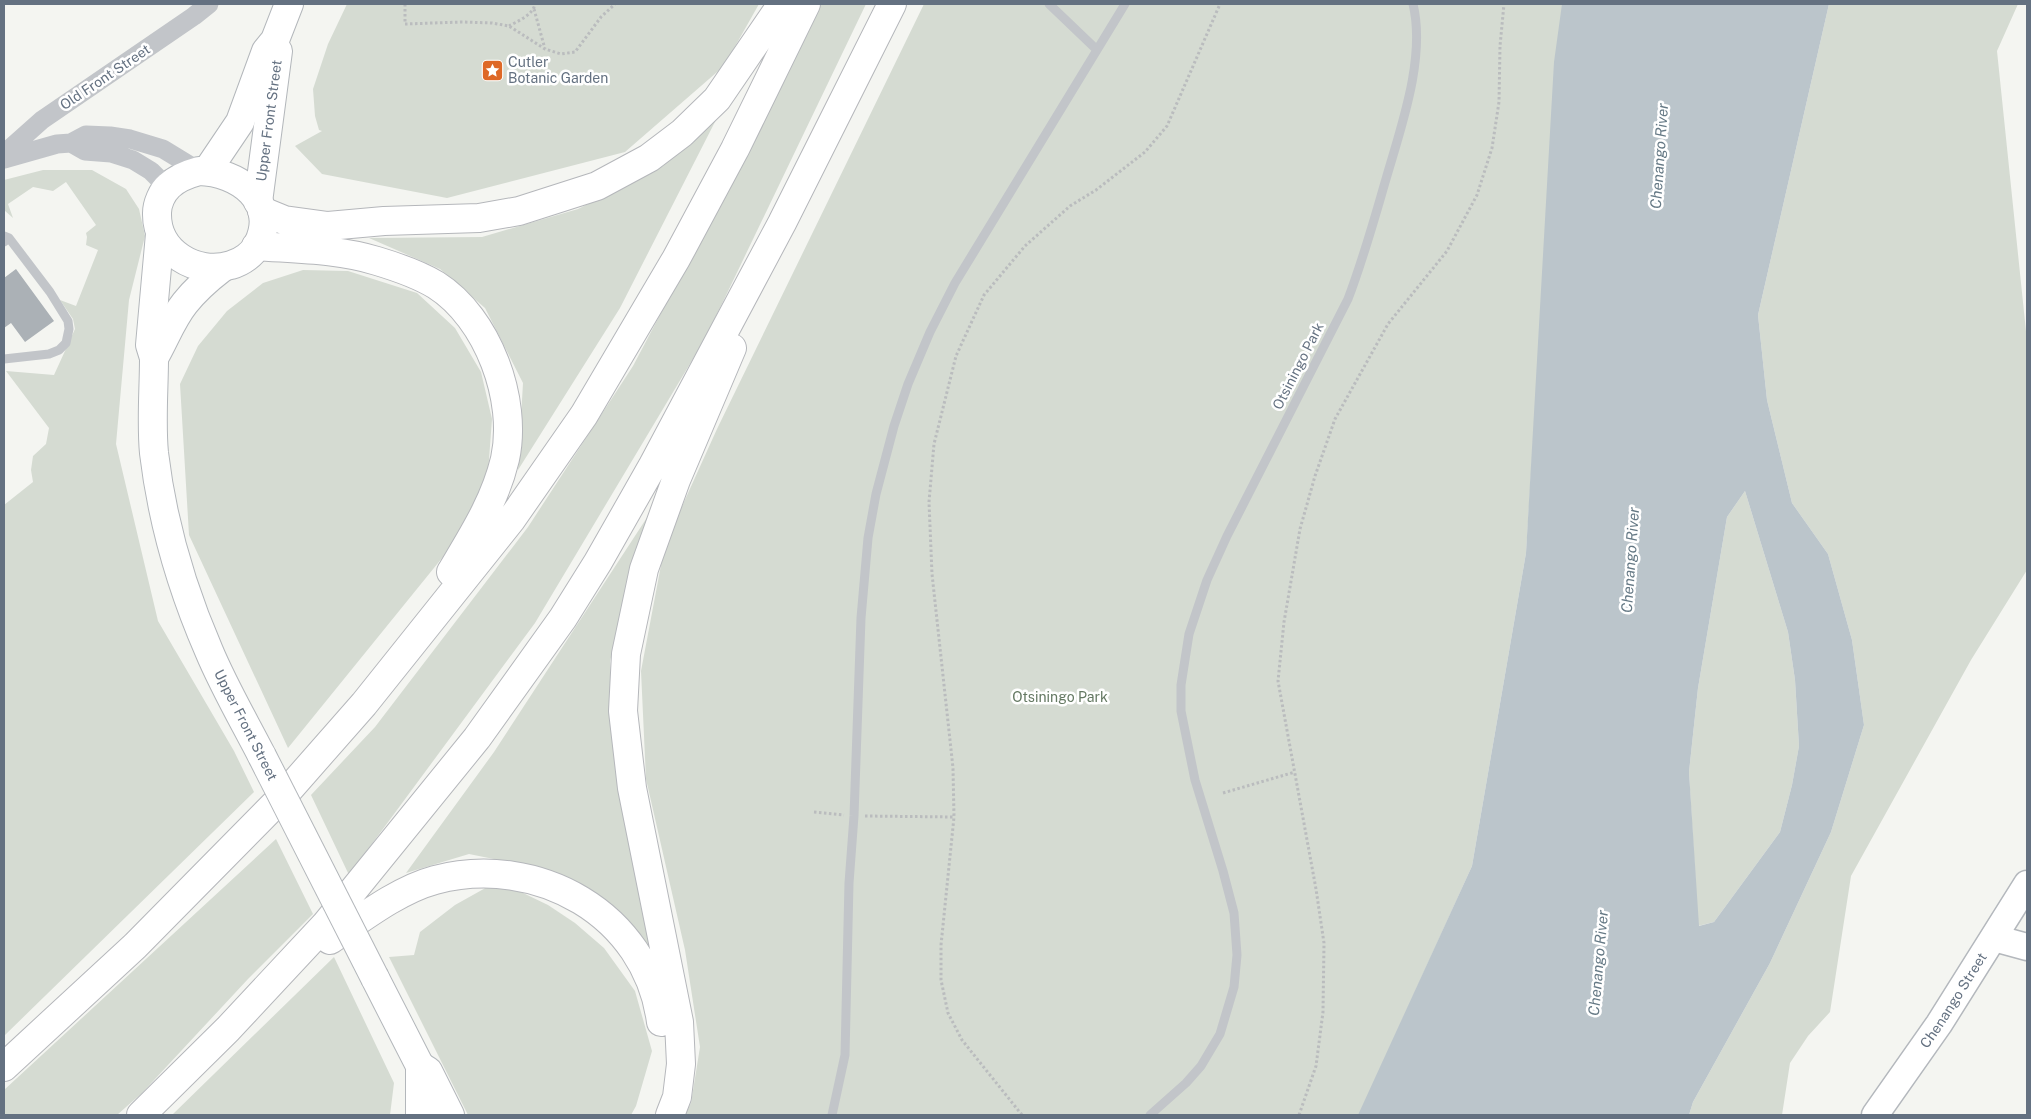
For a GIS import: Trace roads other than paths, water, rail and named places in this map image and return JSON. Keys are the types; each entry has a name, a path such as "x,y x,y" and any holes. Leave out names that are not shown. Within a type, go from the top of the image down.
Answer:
{"main road":[{"name":"Upper Front Street","path":"203,171 240,122 266,51 275,40 289,4"},
{"path":"260,207 284,220 319,226 384,221 479,218 518,211 597,186 649,158 682,133 717,99 782,4"},
{"path":"4,1067 135,946 236,845 324,751 402,658 511,520 584,415 686,242 735,149 806,4"},
{"path":"141,1115 224,1034 326,924 477,738 563,618 598,562 652,467 782,224 892,4"},
{"name":"Upper Front Street","path":"154,358 185,302 203,283 222,268 241,261 256,246 263,224 260,207 278,52 275,40"},
{"name":"Upper Front Street","path":"203,171 221,173 237,180 251,191 260,207"},
{"path":"167,187 181,177 203,171"},
{"name":"Upper Front Street","path":"167,187 157,209 157,222 160,234 150,344 154,358 154,452 178,566 208,650 420,1066 420,1115"},
{"path":"670,1115 677,1097 681,1064 679,1022 632,788 623,712 626,654 647,560 676,480 711,401 782,224"},
{"path":"160,234 171,251 185,261 202,267 222,268"},
{"path":"256,246 351,255 375,260 415,274 437,286 472,319 496,363 506,394 509,427 505,458 493,498 476,533 402,658"},
{"path":"279,974 365,916 410,890 433,880 460,874 484,872 543,881 589,905 609,922 642,963 653,988 661,1018 664,1043 661,1086 651,1115"},
{"name":"Upper Front Street","path":"420,1066 428,1071 450,1115"}],"street":[{"name":"Old Front Street","path":"4,154 42,120 209,4"},
{"path":"4,159 57,144 71,143 86,136 130,138 163,149 203,171"},
{"path":"71,143 86,151 111,153 133,160 151,171 167,187"},
{"name":"Chenango Street","path":"1875,1115 1939,1024 2027,884"},
{"path":"1994,938 2027,947"}],"lane":[{"path":"1049,4 1096,49"},
{"path":"832,1115 845,1055 849,883 854,816 861,618 868,538 876,494 894,426 908,384 930,332 955,283 1125,4"},
{"name":"Otsiningo Park","path":"1150,1115 1186,1083 1201,1066 1220,1034 1234,986 1237,955 1234,913 1196,780 1181,711 1181,685 1189,634 1207,580 1227,536 1348,299 1362,264 1402,124 1413,75 1417,32 1413,4"},
{"path":"4,359 49,354 59,350 66,343 69,329 68,320 64,313 6,239"}],"water":[{"name":"Chenango River","path":"1562,4 1829,4 1758,315 1767,400 1792,503 1828,554 1852,640 1864,725 1831,832 1770,963 1693,1102 1689,1115 1358,1115 1472,866 1526,553 1554,62","holes":["1745,491 1788,632 1795,680 1799,746 1792,785 1780,832 1714,922 1699,926 1689,772 1698,688 1727,517"]}],"place":[{"name":"Cutler Botanic Garden","path":"492,70"}]}
